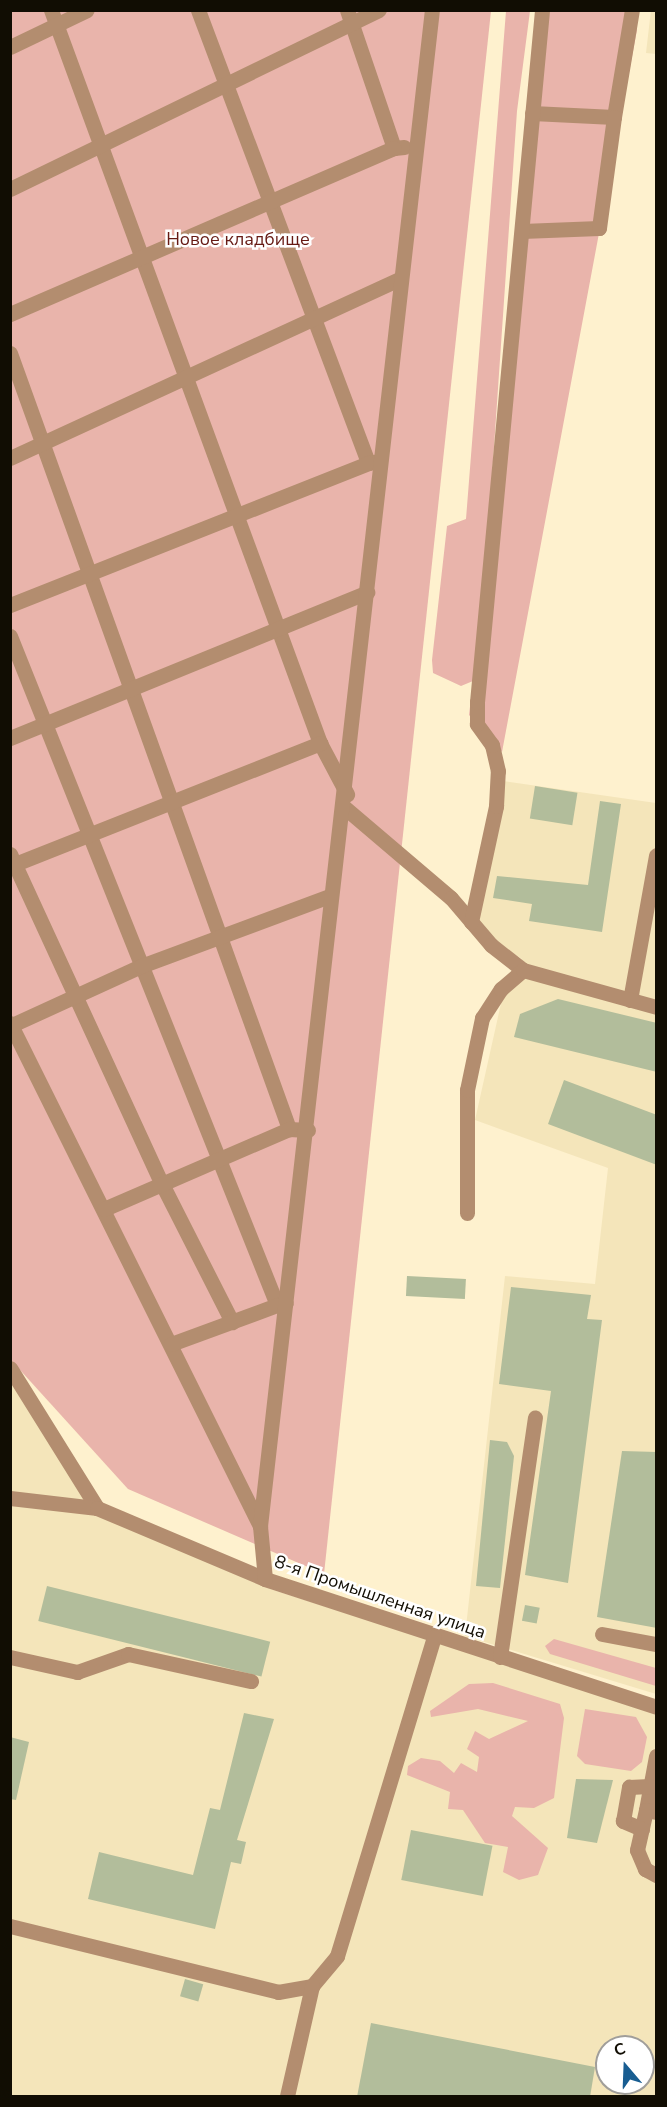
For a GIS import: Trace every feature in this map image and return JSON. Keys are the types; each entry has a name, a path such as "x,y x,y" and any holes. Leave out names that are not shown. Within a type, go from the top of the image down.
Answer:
{"street":[{"path":"51,10 239,514 277,628 320,743 346,800 451,898 471,922 523,970 657,1007"},
{"path":"10,47 56,27 87,10"},
{"path":"198,10 313,320 374,462"},
{"path":"10,189 349,17 379,10"},
{"path":"265,1579 260,1526 281,1304 308,1130 330,896 346,800 367,592 374,462 400,279 432,10"},
{"path":"471,922 496,806 498,771 492,745 477,724 477,702 542,10"},
{"path":"522,231 599,228 632,10"},
{"path":"349,17 394,148"},
{"path":"532,113 614,117"},
{"path":"10,314 394,148 416,146"},
{"path":"10,458 400,279"},
{"path":"10,353 90,576 168,805 289,1129"},
{"path":"10,605 90,576 239,514 374,462"},
{"path":"10,738 367,592"},
{"path":"10,636 87,836 217,1160 281,1304"},
{"path":"232,1322 162,1184 12,862 168,805 320,743"},
{"path":"630,1000 657,855"},
{"path":"260,1526 11,1024 141,966 330,896"},
{"path":"467,1213 466,1090 480,1028 501,989 523,970"},
{"path":"104,1209 289,1129 308,1130"},
{"path":"171,1344 281,1304"},
{"path":"10,1368 97,1508"},
{"path":"500,1658 535,1418"},
{"name":"8-я Промышленная улица","path":"10,1497 97,1508 265,1579 434,1637 657,1707"},
{"path":"602,1634 657,1644"},
{"path":"286,2097 312,1986 337,1956 434,1637"},
{"path":"10,1657 77,1671 128,1654 251,1681"},
{"path":"657,1756 650,1786 651,1811 642,1829 640,1861 657,1875"},
{"path":"642,1829 623,1821 628,1787 650,1786"},
{"path":"10,1926 278,1992 312,1986"}],"shaded area":[{"path":"651,10 656,11 656,54 646,53"},
{"path":"503,781 656,803 656,1694 465,1636 505,1276 595,1284 608,1168 475,1120 502,999 522,959 496,942 479,921"},
{"path":"10,1382 117,1521 273,1590 656,1711 656,2096 11,2096"}],"green space":[{"name":"Новое кладбище","path":"11,11 491,11 324,1574 128,1489 11,1360"},
{"path":"506,11 530,11 517,111 492,476 539,11 637,11 637,30 502,752 469,715 473,681 461,686 433,673 432,660 447,526 466,519"},
{"path":"554,1639 656,1668 656,1686 550,1654 545,1646"},
{"path":"493,1683 560,1704 564,1718 554,1798 534,1808 515,1807 512,1816 548,1848 538,1875 519,1880 503,1872 508,1847 485,1843 463,1810 448,1809 450,1792 407,1775 408,1766 421,1758 440,1761 454,1773 461,1763 477,1772 479,1757 467,1749 475,1731 489,1739 528,1721 478,1709 431,1717 430,1711 469,1684"},
{"path":"585,1709 636,1717 647,1737 642,1762 631,1771 585,1764 577,1756"}],"building":[{"path":"535,786 577,793 572,825 530,819"},
{"path":"600,801 621,804 602,932 529,921 532,904 493,898 497,876 588,885"},
{"path":"558,999 657,1023 657,1072 514,1037 520,1014"},
{"path":"564,1080 657,1115 657,1165 548,1124"},
{"path":"407,1276 466,1279 465,1299 406,1296"},
{"path":"511,1287 591,1295 587,1319 602,1320 568,1583 525,1575 551,1391 499,1384"},
{"path":"490,1440 507,1442 514,1456 500,1588 476,1586"},
{"path":"622,1451 657,1452 657,1628 597,1617"},
{"path":"47,1586 270,1642 261,1677 38,1621"},
{"path":"525,1605 540,1608 537,1624 522,1621"},
{"path":"244,1713 274,1719 237,1840 246,1842 241,1864 231,1862 215,1929 88,1899 99,1852 193,1875 210,1808 220,1810"},
{"path":"10,1737 29,1742 16,1800 10,1799"},
{"path":"576,1779 613,1780 597,1843 567,1838"},
{"path":"411,1830 492,1846 483,1896 401,1880"},
{"path":"185,1979 203,1984 198,2002 180,1996"},
{"path":"371,2023 595,2067 590,2097 357,2097"}]}
